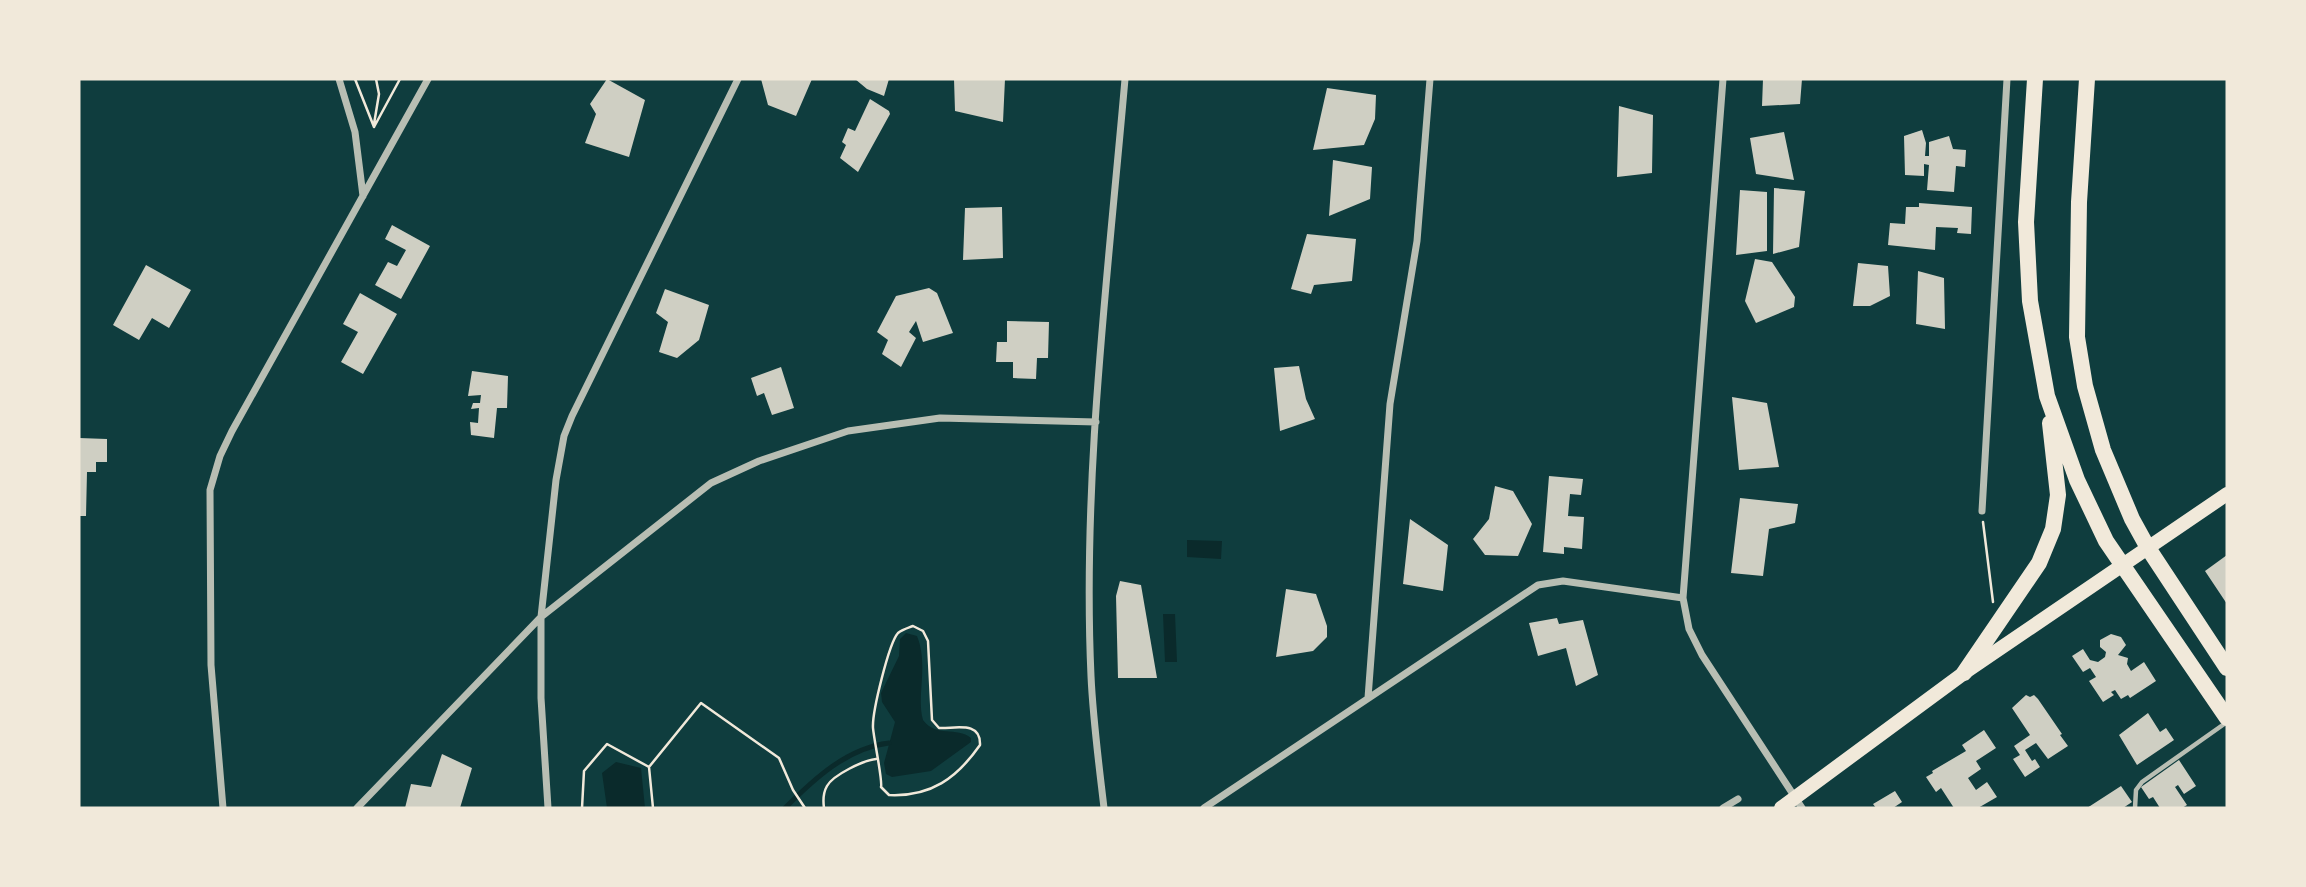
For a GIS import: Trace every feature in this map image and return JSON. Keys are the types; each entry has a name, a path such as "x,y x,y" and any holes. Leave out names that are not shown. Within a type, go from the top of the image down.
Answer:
{"main road":[{"path":"1964,673 2039,563 2056,514 2058,495 2047,396 2030,301 2026,222 2035,79"},
{"path":"2087,79 2079,202 2077,337 2085,386 2103,450 2132,519 2227,668"},
{"path":"2047,396 2077,480 2106,541 2227,720"},
{"path":"1781,808 1799,803 1964,673 2227,494"}],"street":[{"path":"339,79 355,132 363,196"},
{"path":"223,808 211,665 210,490 220,456 232,431 428,79"},
{"path":"548,808 541,698 541,617 564,436 738,79"},
{"path":"1104,808 1091,678 1090,580 1096,422 1125,79"},
{"path":"1368,698 1390,404 1417,241 1430,79"},
{"path":"1723,79 1684,598 1689,629 1695,643 1799,803"},
{"path":"1982,511 2007,79"},
{"path":"357,808 541,617 711,483 759,461 848,431 940,418 1096,422"},
{"path":"1204,808 1529,590 1549,581 1684,598"},
{"path":"1723,808 1738,799"}],"lane":[{"path":"2135,808 2136,790 2142,782 2227,720"}],"path":[{"path":"355,79 374,127"},
{"path":"374,127 379,94 376,79"},
{"path":"374,127 400,79"},
{"path":"1982,511 1996,623"},
{"path":"905,628 920,628 928,640 932,720 939,728 964,727 974,730 980,737 980,745 947,782 903,795 889,795 881,787 883,780 876,759 873,724 881,678 896,635 905,628"},
{"path":"653,808 649,766 701,703 779,758 793,790 805,808"},
{"path":"582,808 584,771 607,744 649,766"},
{"path":"824,808 828,783 857,764 876,759"}],"water":[{"path":"1187,540 1222,541 1221,559 1187,557"},
{"path":"1163,614 1175,614 1177,662 1165,662"},
{"path":"906,633 917,636 920,647 923,720 934,729 965,735 971,738 971,742 931,771 892,777 886,774 884,763 895,722 882,702 881,693 899,656 900,639"},
{"path":"616,762 641,768 645,808 607,808 602,773"}],"building":[{"path":"607,79 645,100 629,157 585,143 596,114 590,104"},
{"path":"761,79 812,79 796,116 768,105"},
{"path":"855,79 889,79 884,96 867,89"},
{"path":"954,79 1005,79 1003,122 955,111"},
{"path":"1763,79 1802,79 1800,104 1762,106"},
{"path":"1327,88 1376,95 1375,119 1364,145 1313,150"},
{"path":"870,99 890,114 858,172 840,158 846,145 842,142 848,128 855,131"},
{"path":"1619,106 1653,115 1652,173 1617,177"},
{"path":"1922,130 1926,143 1925,156 1929,156 1929,142 1949,136 1953,149 1966,150 1965,167 1956,166 1954,192 1927,190 1929,165 1924,164 1924,176 1905,175 1904,136"},
{"path":"1784,132 1794,180 1756,174 1750,138"},
{"path":"1333,160 1372,167 1370,199 1329,216"},
{"path":"1774,188 1805,191 1799,247 1773,254"},
{"path":"1740,190 1767,192 1767,251 1736,255"},
{"path":"1919,203 1972,207 1971,234 1957,233 1958,228 1936,227 1935,250 1888,245 1890,223 1905,224 1906,207 1919,207"},
{"path":"1002,207 1003,258 963,260 965,208"},
{"path":"392,225 430,246 401,299 375,285 388,262 397,266 406,250 385,239"},
{"path":"1307,234 1356,239 1352,281 1314,285 1311,294 1291,289"},
{"path":"1755,259 1772,262 1795,297 1794,307 1756,323 1745,301"},
{"path":"1858,263 1888,266 1890,296 1870,306 1853,306"},
{"path":"146,265 191,290 169,328 152,318 139,340 113,325"},
{"path":"1918,271 1944,278 1945,329 1916,324"},
{"path":"929,288 937,293 953,333 923,342 916,321 909,332 916,338 901,367 882,354 888,340 877,332 896,296"},
{"path":"665,289 709,305 699,340 677,358 659,352 668,322 656,313"},
{"path":"360,293 397,314 363,374 341,362 358,332 343,324"},
{"path":"1007,321 1049,322 1048,358 1037,358 1036,379 1013,378 1013,362 996,362 997,342 1007,342"},
{"path":"1299,366 1306,399 1315,419 1280,431 1274,368"},
{"path":"781,367 794,408 772,415 764,393 757,396 751,378"},
{"path":"472,371 508,376 507,408 497,408 494,438 471,435 470,422 478,423 479,408 471,409 473,403 480,403 481,395 468,396"},
{"path":"1732,397 1767,403 1779,467 1739,470"},
{"path":"79,438 107,439 107,462 96,462 96,472 87,472 86,516 79,516"},
{"path":"1549,476 1583,479 1581,495 1570,494 1568,516 1584,517 1582,549 1564,547 1564,554 1543,552"},
{"path":"1495,486 1513,491 1532,524 1518,556 1485,555 1473,539 1489,519"},
{"path":"1740,498 1798,504 1795,523 1769,529 1763,576 1731,573"},
{"path":"1410,519 1448,545 1443,591 1403,584"},
{"path":"2227,555 2227,604 2205,571"},
{"path":"1120,581 1141,585 1157,678 1118,678 1116,596"},
{"path":"1286,589 1316,594 1327,626 1327,637 1313,651 1276,657"},
{"path":"1557,618 1559,624 1583,620 1598,675 1576,686 1566,648 1538,656 1529,623"},
{"path":"2111,634 2121,637 2126,645 2118,655 2128,658 2127,664 2131,671 2144,662 2156,681 2130,698 2128,695 2121,699 2115,690 2111,692 2114,695 2103,702 2089,681 2096,677 2090,668 2083,672 2072,656 2083,649 2090,660 2098,662 2105,657 2106,652 2100,647 2100,640"},
{"path":"2026,695 2034,695 2038,699 2068,746 2048,759 2036,743 2025,750 2040,767 2025,777 2013,759 2020,755 2014,746 2030,735 2012,708"},
{"path":"2148,713 2160,732 2166,728 2174,740 2137,765 2119,735"},
{"path":"1984,730 1996,748 1976,761 1981,769 1968,778 1976,790 1987,782 1997,797 1978,808 1954,808 1941,788 1936,792 1926,777 1966,751 1962,745"},
{"path":"442,754 472,768 460,808 405,808 411,784 431,787"},
{"path":"2179,760 2196,786 2184,794 2178,785 2175,787 2187,805 2182,808 2160,808 2153,797 2149,799 2141,787"},
{"path":"2121,786 2132,802 2123,808 2087,808"},
{"path":"1895,791 1902,802 1893,808 1876,808 1873,804"}],"waterway":[{"path":"785,808 832,766 859,751 889,743"}]}
